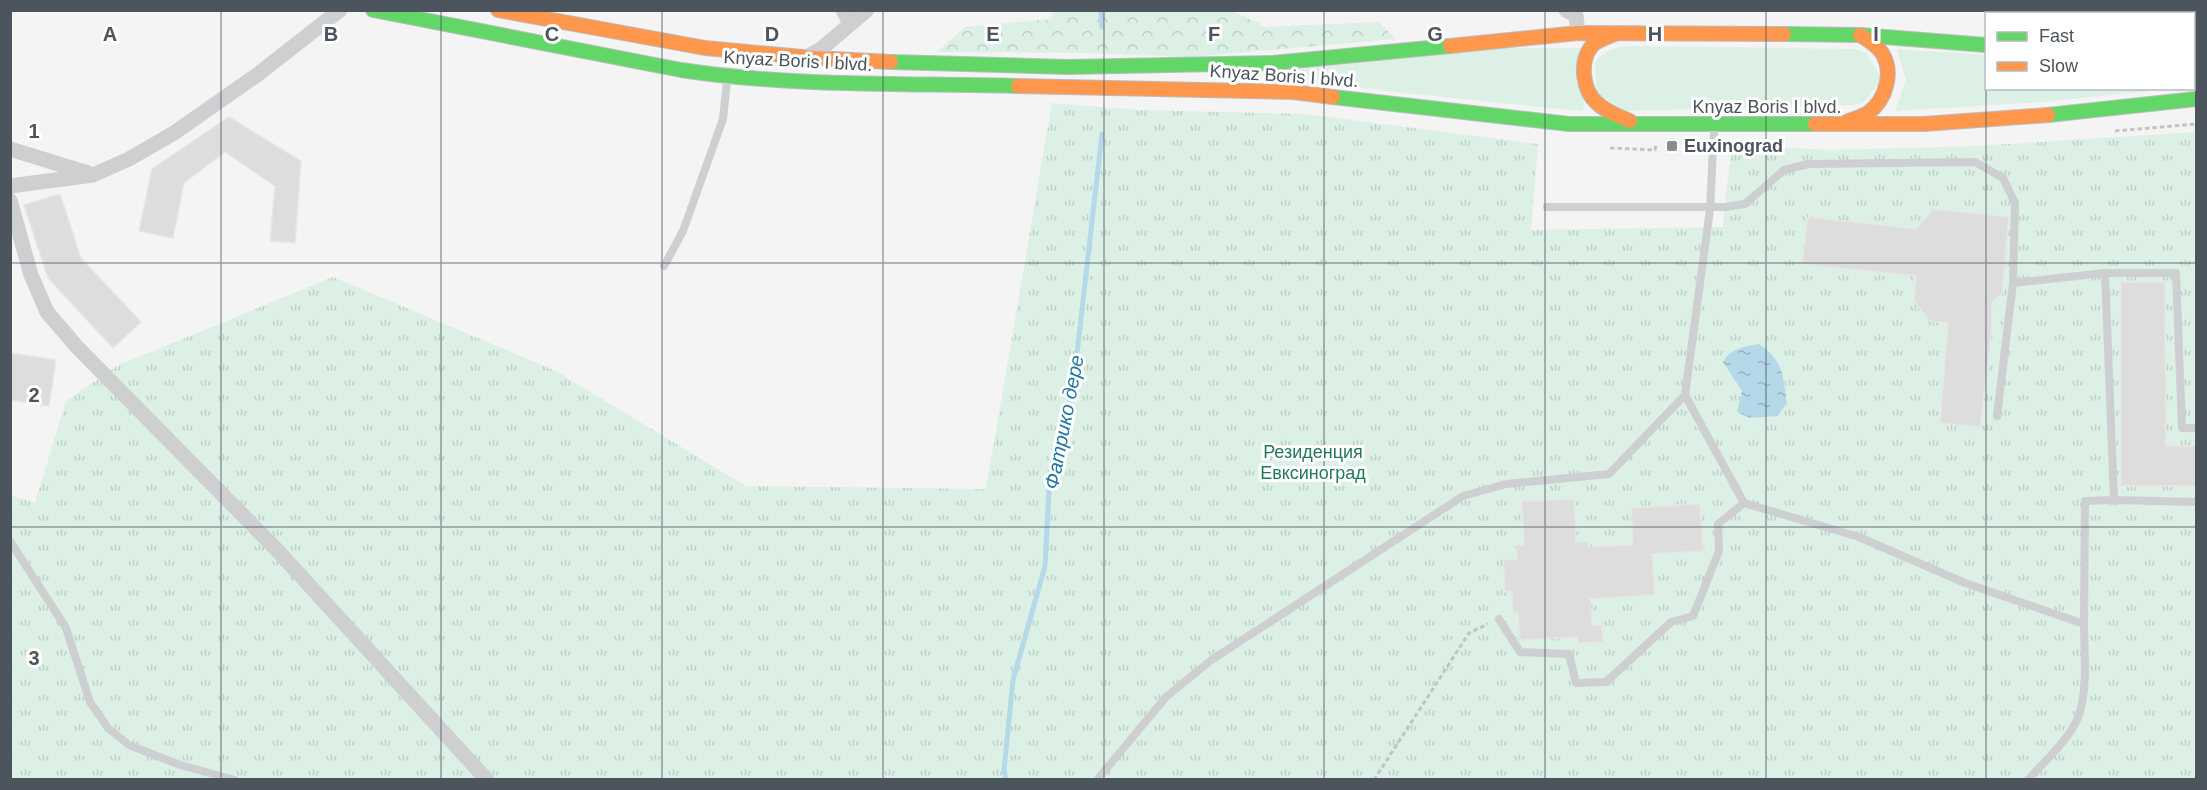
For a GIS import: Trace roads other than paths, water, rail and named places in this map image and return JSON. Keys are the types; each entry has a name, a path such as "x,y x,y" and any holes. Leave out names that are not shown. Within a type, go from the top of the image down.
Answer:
{"highway":[{"name":"Knyaz Boris I blvd.","path":"373,10 610,57 728,76 833,82 1293,92 1569,124 1714,126 1998,120 2196,99"},
{"name":"Knyaz Boris I blvd.","path":"498,10 705,48 806,58 996,66 1273,63 1578,33 1860,35 1985,45"},
{"path":"1615,34 1598,41 1590,48 1585,69 1587,87 1591,98 1598,106 1641,125"},
{"path":"1840,124 1870,112 1881,101 1887,86 1888,71 1883,56 1874,43 1860,35"}],"street":[{"path":"10,186 93,175 129,159 174,133 257,75 340,10"},
{"path":"806,58 822,49 847,17 867,10"},
{"path":"1566,10 1576,16 1578,33"},
{"path":"10,149 93,175"},
{"path":"10,200 31,275 47,312 77,347 278,551 487,780"}],"lane":[{"path":"664,266 683,231 723,119 728,76"},
{"path":"1097,780 1166,697 1210,661 1463,496 1506,484 1609,474 1685,395 1710,209 1714,126"},
{"path":"1547,207 1710,209 1745,204 1785,170 1808,164 1975,162 2003,178 2015,203 2013,283 1997,416"},
{"path":"2013,283 2105,273 2176,273 2182,428 2196,428"},
{"path":"2105,273 2114,500"},
{"path":"1685,395 1744,503 1859,537 1965,583 2084,624"},
{"path":"2028,780 2052,754 2076,722 2084,690 2085,501 2196,502"},
{"path":"1499,619 1520,652 1569,654 1576,683 1606,682 1671,622 1693,616 1719,551 1718,524 1744,503"},
{"path":"10,541 66,628 90,702 108,728 129,745 180,765 235,780"}],"water":[{"path":"1759,344 1778,363 1783,377 1787,404 1777,416 1750,418 1737,412 1742,391 1723,362 1734,351"}],"waterway":[{"name":"Фатрико дере","path":"1101,10 1102,27"},
{"name":"Фатрико дере","path":"1006,780 1004,770 1013,680 1045,566 1050,471 1073,389 1102,134"}],"place":[{"name":"Euxinograd","path":"1672,146"}],"park label":[{"name":"Резиденция Евксиноград","path":"1313,462"}]}
